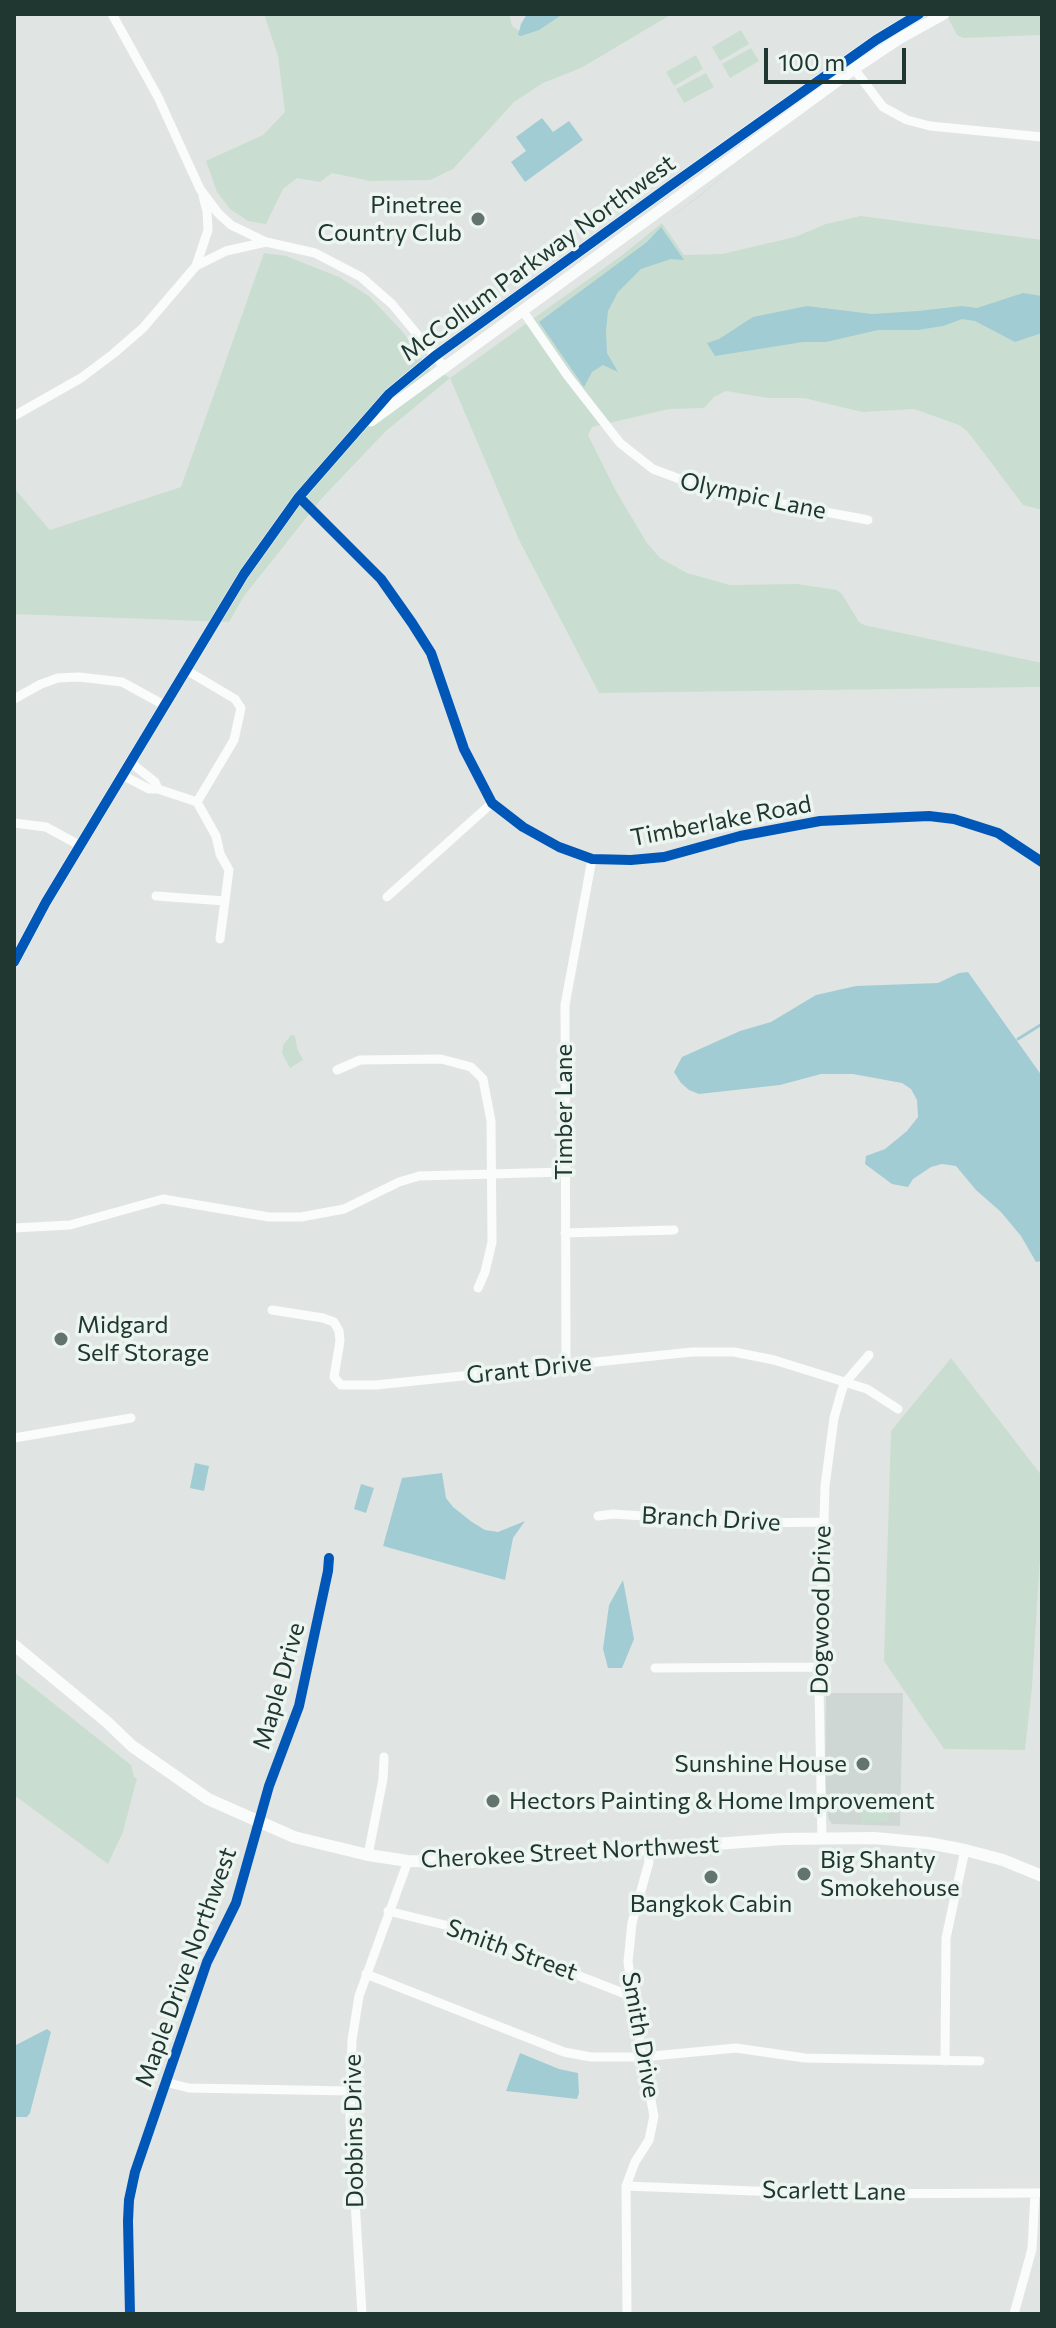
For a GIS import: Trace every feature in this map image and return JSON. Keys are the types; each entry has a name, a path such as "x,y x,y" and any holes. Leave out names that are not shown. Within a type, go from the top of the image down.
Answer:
{"main road":[{"name":"Cherokee Street Northwest","path":"14,1645 152,1761 208,1799 294,1837 368,1855 408,1861 471,1862 822,1838 902,1840 965,1850 1003,1860 1042,1876"}],"street":[{"path":"14,416 81,378 143,328 196,266 208,230 207,211 200,189 158,97 112,14"},
{"name":"McCollum Parkway Northwest","path":"359,430 919,14"},
{"name":"McCollum Parkway Northwest","path":"14,962 79,845 244,574 299,497 389,394 435,356 851,64 944,14"},
{"path":"851,64 883,107 907,120 930,126 1042,137"},
{"path":"200,189 231,225 266,242 315,253 361,277 392,304 445,368"},
{"path":"196,266 226,251 266,242"},
{"name":"Olympic Lane","path":"523,311 567,375 620,443 653,469 670,478 709,490 868,520"},
{"name":"Timberlake Road","path":"299,497 381,579 431,653 464,749 492,803 523,827 559,847 592,859 631,860 664,857 740,836 820,821 929,816 954,819 998,833 1042,862"},
{"path":"186,670 235,699 241,708 234,740 197,802"},
{"path":"14,699 58,678 79,677 122,682 164,705"},
{"path":"130,762 155,782 158,789"},
{"path":"122,775 149,789 197,802 216,836 220,854 229,870 220,939"},
{"path":"387,897 492,803"},
{"path":"14,823 46,827 79,845"},
{"name":"Timber Lane","path":"566,1367 565,1005 592,859"},
{"path":"156,896 225,901"},
{"path":"337,1070 360,1060 441,1059 471,1067 483,1079 488,1096 492,1242 478,1288"},
{"path":"14,1228 70,1225 163,1199 269,1217 301,1217 344,1209 399,1182 419,1176 564,1172"},
{"path":"565,1233 674,1230"},
{"name":"Grant Drive","path":"272,1310 334,1322 340,1341 334,1377 341,1385 377,1390 692,1352 734,1352 774,1360 844,1384"},
{"name":"Dogwood Drive","path":"822,1838 818,1749 819,1667 828,1452 844,1384 869,1355"},
{"path":"844,1384 867,1389 898,1409"},
{"path":"14,1438 131,1418"},
{"name":"Branch Drive","path":"598,1516 755,1523 823,1522"},
{"name":"Maple Drive","path":"258,1823 299,1706 329,1558"},
{"path":"655,1668 819,1667"},
{"path":"368,1855 383,1779 384,1757"},
{"name":"Maple Drive Northwest","path":"130,2314 129,2200 135,2172 207,1962 236,1903 258,1823"},
{"name":"Smith Drive","path":"627,2314 626,2186 635,2162 649,2140 653,2125 653,2107 642,2057 628,1945 649,1862 648,1848"},
{"path":"945,2061 946,1938 965,1850"},
{"name":"Dobbins Drive","path":"362,2314 350,2091 355,2018 366,1974 408,1861"},
{"name":"Smith Street","path":"388,1911 457,1928 633,1997"},
{"path":"366,1974 564,2052 591,2057 642,2057 736,2048 805,2058 980,2061"},
{"path":"165,2082 189,2088 350,2091"},
{"name":"Scarlett Lane","path":"626,2186 830,2194 1039,2193"},
{"path":"1014,2314 1032,2249 1039,2193"}],"shaded area":[{"name":"Sunshine House","path":"826,1693 903,1693 900,1826 832,1824 828,1818 825,1783"}],"green space":[{"name":"Pinetree Country Club","path":"264,14 509,14 512,26 524,34 558,14 672,14 581,68 543,83 514,102 453,169 430,180 370,181 332,173 320,182 297,178 283,189 266,224 248,221 230,209 217,192 206,161 263,135 285,112 278,56"},
{"path":"946,14 1042,14 1042,35 963,38 957,35"},
{"path":"741,30 749,44 720,61 712,47"},
{"path":"751,48 759,61 730,78 722,64"},
{"path":"696,55 703,69 674,86 666,72"},
{"path":"706,73 714,87 684,103 676,89"},
{"path":"744,157 699,197 662,223 699,196"},
{"path":"861,216 1042,240 1042,510 1023,505 968,432 959,425 914,409 862,412 804,398 768,398 726,391 714,397 704,408 669,409 592,427 588,435 647,543 660,558 687,573 730,585 797,584 837,590 864,625 1042,663 1042,687 599,693 519,540 450,378 621,256 662,223 684,255 722,254 795,237 826,224"},
{"name":"Pinetree Country Club","path":"264,253 286,256 339,277 369,296 402,331 430,370 450,378 386,431 322,498 244,596 229,622 14,614 14,488 50,530 181,487"},
{"path":"291,1035 295,1036 303,1060 290,1068 282,1053 283,1045"},
{"path":"951,1358 1042,1476 1032,1687 1025,1750 944,1749 884,1661 891,1431"},
{"path":"14,1672 131,1765 137,1778 123,1832 108,1864 14,1795"},
{"path":"862,1808 889,1808 889,1821 862,1824"}],"water":[{"path":"527,14 563,14 539,30 518,35"},
{"path":"542,118 553,132 569,121 583,140 525,182 511,162 526,151 516,137"},
{"path":"661,227 684,260 671,259 641,269 618,292 608,311 606,331 607,353 618,372 603,365 592,372 584,387 539,322 647,242"},
{"path":"1023,293 1042,296 1042,333 1015,342 975,321 962,319 918,330 878,330 826,342 803,342 715,356 707,343 719,339 753,317 807,306 872,314 962,306 977,308"},
{"path":"968,972 1042,1076 1042,1261 1036,1262 1021,1236 1001,1212 976,1190 956,1166 942,1164 931,1167 913,1179 908,1187 892,1184 865,1164 866,1156 885,1149 918,1117 917,1100 911,1089 902,1083 853,1074 821,1074 780,1085 699,1094 681,1083 674,1072 682,1057 740,1031 771,1022 816,995 856,986 938,983"},
{"path":"195,1463 209,1466 204,1491 190,1488"},
{"path":"442,1473 446,1498 453,1507 485,1530 498,1532 525,1521 513,1538 505,1580 383,1546 402,1478"},
{"path":"361,1484 374,1488 366,1513 354,1509"},
{"path":"623,1580 634,1639 622,1668 608,1668 603,1649 609,1605"},
{"path":"47,2029 51,2032 30,2113 27,2117 14,2117 14,2046"},
{"path":"520,2053 559,2069 578,2073 577,2099 506,2091"}],"waterway":[{"path":"1018,1039 1042,1024"}],"cycle path":[{"path":"14,962 46,902 244,574 299,497 389,394 435,356 670,186 876,40 919,14"},
{"path":"299,497 381,579 431,653 464,749 492,803 523,827 559,847 592,859 631,860 664,857 740,836 820,821 929,816 954,819 998,833 1042,862"},
{"path":"130,2314 128,2221 135,2172 207,1962 236,1903 269,1786 299,1706 329,1558"}],"place":[{"name":"Pinetree Country Club","path":"478,219"},
{"name":"Midgard Self Storage","path":"61,1339"},
{"name":"Sunshine House","path":"863,1764"},
{"name":"Hectors Painting & Home Improvement","path":"493,1801"},
{"name":"Big Shanty Smokehouse","path":"804,1874"},
{"name":"Bangkok Cabin","path":"711,1877"}]}
